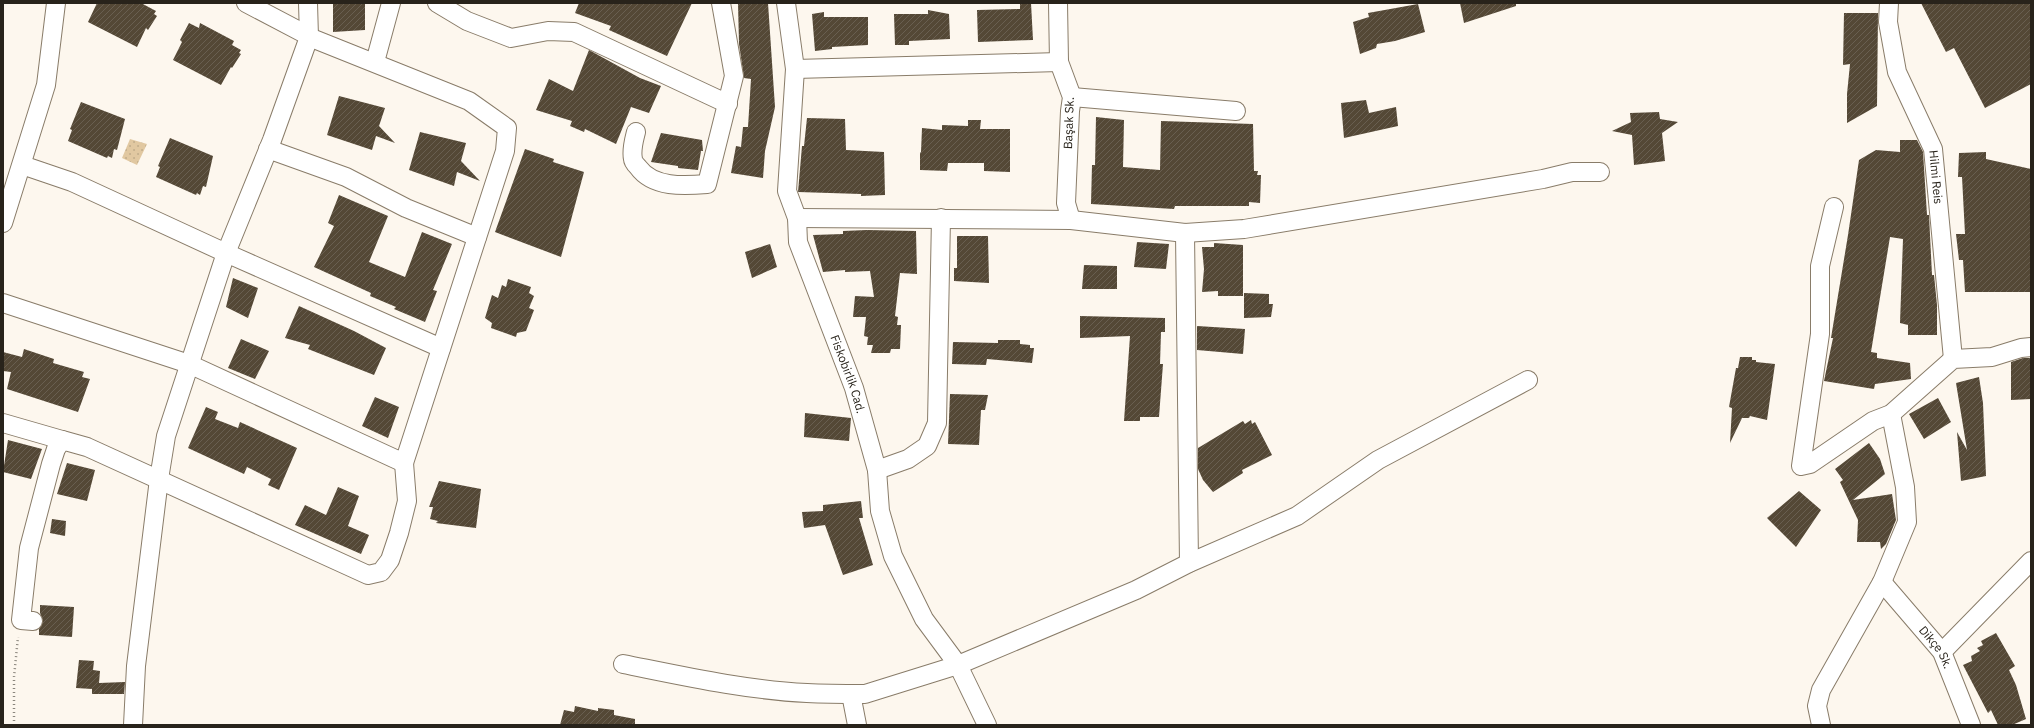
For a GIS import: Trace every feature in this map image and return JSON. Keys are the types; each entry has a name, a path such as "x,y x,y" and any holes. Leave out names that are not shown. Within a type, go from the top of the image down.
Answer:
{"street":[{"path":"3,224 46,84 56,3"},
{"path":"3,423 87,447 368,575 381,572 390,560 407,501 404,462 505,151 507,128 469,101 308,36 246,3"},
{"path":"133,725 136,666 159,479 166,436 226,253 268,149 308,36 308,3"},
{"path":"375,62 391,3"},
{"path":"437,3 467,21 511,38 548,31 574,32 728,104"},
{"path":"636,132 633,147 633,160 642,173 659,183 691,186 707,184 734,76 721,3"},
{"name":"Fiskobirlik Cad.","path":"786,3 795,69 787,191 797,218 798,242 854,388 877,470 880,511 898,569 924,619 958,665 986,725"},
{"name":"Başak Sk.","path":"1058,3 1059,62 1072,97 1070,110 1066,203 1071,220"},
{"name":"Hilmi Reis","path":"1889,3 1888,22 1897,72 1933,149 1953,359"},
{"path":"795,69 1059,62"},
{"path":"1072,97 1236,110"},
{"path":"268,149 346,177 406,208 477,237"},
{"path":"22,165 72,182 226,253 441,348"},
{"path":"797,218 1071,220 1185,233 1244,229 1543,179 1572,172 1600,172"},
{"path":"1834,207 1820,266 1820,334 1801,466 1810,464 1873,421 1891,414 1953,359 1992,357 2021,348 2031,347"},
{"path":"877,470 908,459 927,446 937,423 941,218"},
{"path":"1185,233 1189,563"},
{"path":"3,303 189,364 404,462"},
{"path":"622,664 750,686 807,693 851,694 865,694 958,665 1136,590 1189,563 1297,516 1378,460 1528,380"},
{"path":"1821,725 1817,706 1821,690 1882,582 1907,522 1905,487 1891,414"},
{"path":"27,621 29,548 51,464 56,449 62,440"},
{"path":"1942,652 2031,561"},
{"name":"Dikçe Sk.","path":"1882,582 1942,652 1971,725"},
{"path":"851,694 857,725"}],"path":[{"path":"14,725 14,677 27,621"}],"shaded area":[{"path":"130,139 147,144 137,165 122,158"}],"building":[{"path":"97,3 141,3 156,11 154,14 157,16 148,30 146,28 137,47 88,22"},
{"path":"333,3 365,3 365,30 333,32"},
{"path":"579,3 692,3 667,56 609,30 611,26 575,13"},
{"path":"738,3 768,3 775,107 765,151 763,178 731,173 736,146 741,147 743,127 748,127 751,79 744,78 739,44"},
{"path":"1020,3 1031,3 1033,40 978,42 977,10 1020,9"},
{"path":"1460,3 1516,3 1516,6 1464,23"},
{"path":"1921,3 2031,3 2031,84 1985,108 1954,48 1946,52"},
{"path":"1418,4 1425,32 1395,41 1377,44 1376,48 1360,54 1353,22 1369,17 1368,13"},
{"path":"928,10 949,14 950,39 909,41 909,45 895,45 894,14 928,14"},
{"path":"824,12 824,17 868,17 868,45 832,47 832,49 815,51 812,14"},
{"path":"1844,13 1878,13 1877,106 1847,123 1847,94 1850,64 1843,65"},
{"path":"189,23 199,28 200,23 234,41 232,45 241,50 239,53 241,54 232,68 231,67 221,85 173,60 182,42 180,40"},
{"path":"589,50 640,78 661,86 649,113 631,107 616,144 585,129 584,132 570,126 572,121 536,110 549,79 573,91"},
{"path":"339,96 385,108 379,126 395,143 376,136 372,150 327,135"},
{"path":"1366,100 1369,113 1396,107 1398,126 1344,138 1341,103"},
{"path":"81,102 125,119 117,150 114,149 112,158 108,156 107,158 68,141 72,130 70,129"},
{"path":"1659,112 1660,119 1678,122 1662,133 1665,161 1634,165 1632,135 1612,131 1631,122 1630,113"},
{"path":"1096,117 1124,120 1123,167 1160,170 1161,121 1253,124 1254,171 1258,171 1257,175 1261,175 1260,203 1249,202 1249,206 1175,206 1174,209 1091,204 1092,165 1095,165"},
{"path":"807,118 845,119 846,150 884,152 885,195 861,196 861,194 798,192 802,146 804,146"},
{"path":"968,120 981,120 980,129 1010,129 1010,172 984,171 984,163 948,163 947,171 920,170 922,128 942,130 942,125 968,126"},
{"path":"420,132 466,143 461,161 480,181 457,172 454,186 409,170"},
{"path":"661,133 702,140 703,151 701,151 698,170 678,168 678,166 651,162"},
{"path":"170,138 213,156 206,187 203,186 200,195 197,193 196,195 156,177 160,167 158,166"},
{"path":"1900,140 1917,140 1923,152 1927,215 1929,215 1932,275 1934,275 1937,305 1937,335 1908,335 1908,325 1900,323 1903,239 1890,237 1871,352 1877,353 1877,358 1910,363 1911,379 1875,384 1874,389 1824,381 1833,338 1831,338 1859,160 1876,150 1900,152"},
{"path":"525,149 554,159 553,162 584,172 561,257 495,232"},
{"path":"1986,152 1986,159 2031,169 2031,292 1965,292 1963,260 1959,260 1956,234 1965,234 1962,177 1958,177 1959,153"},
{"path":"339,195 388,216 369,262 405,277 422,232 452,244 433,290 437,291 425,322 394,309 396,307 370,296 371,293 314,267 334,226 328,223"},
{"path":"843,231 916,231 917,274 900,273 895,316 898,317 897,325 901,325 900,349 891,349 890,353 871,353 873,345 867,345 868,337 864,336 866,317 853,317 855,296 874,297 870,271 845,272 845,270 823,272 813,235 843,234"},
{"path":"957,236 988,236 989,283 954,281 954,268 957,268"},
{"path":"1137,242 1169,244 1166,269 1134,267"},
{"path":"1214,243 1243,245 1243,296 1218,296 1218,291 1202,292 1204,269 1202,247 1214,247"},
{"path":"770,244 777,267 752,278 745,252"},
{"path":"1084,265 1117,266 1117,289 1082,289"},
{"path":"233,278 258,288 248,318 226,307"},
{"path":"508,279 531,287 529,293 534,296 529,308 534,310 526,331 517,333 516,337 491,328 492,323 485,318 492,295 498,298 502,285 506,287"},
{"path":"1244,293 1269,294 1269,304 1273,304 1271,317 1244,318"},
{"path":"299,306 354,331 386,348 374,375 308,349 310,345 285,338"},
{"path":"1080,316 1165,318 1165,332 1161,332 1160,364 1163,364 1159,417 1140,417 1140,421 1124,421 1130,336 1080,338"},
{"path":"1197,326 1245,329 1243,354 1197,350"},
{"path":"241,339 269,351 255,379 228,368"},
{"path":"998,340 1020,340 1020,344 1030,345 1030,348 1034,348 1032,363 987,359 986,365 952,364 953,342 998,343"},
{"path":"24,349 54,359 53,363 84,372 82,377 90,379 78,412 7,389 11,372 3,371 3,352 22,357"},
{"path":"1740,357 1752,357 1752,360 1756,360 1756,362 1775,364 1767,420 1750,416 1749,418 1742,418 1730,443 1732,408 1729,407 1736,368 1738,368"},
{"path":"2023,358 2031,358 2031,399 2011,400 2011,362"},
{"path":"1979,377 1983,403 1986,476 1961,481 1957,432 1967,450 1956,383"},
{"path":"950,394 988,395 985,410 981,410 979,445 948,444"},
{"path":"375,397 399,407 388,438 362,426"},
{"path":"1938,398 1951,422 1924,439 1909,414"},
{"path":"206,407 218,412 215,419 238,428 240,422 297,448 279,490 268,485 271,479 247,467 244,474 188,448"},
{"path":"805,413 851,418 849,441 804,437"},
{"path":"1251,420 1252,424 1255,422 1272,455 1242,470 1243,473 1213,492 1203,480 1198,469 1198,448 1243,421 1245,424"},
{"path":"8,440 42,449 31,479 3,472"},
{"path":"1869,443 1880,459 1885,474 1853,500 1892,494 1896,520 1886,544 1881,549 1880,542 1857,542 1858,520 1840,482 1843,480 1835,469"},
{"path":"67,463 95,470 87,501 57,494"},
{"path":"439,481 481,489 476,528 436,523 438,521 430,519 433,507 429,507"},
{"path":"338,487 359,496 348,526 369,535 361,554 295,525 305,505 326,515"},
{"path":"1799,491 1821,510 1796,547 1767,518"},
{"path":"861,501 863,518 859,518 873,565 843,575 825,525 804,528 802,512 823,511 823,505"},
{"path":"52,519 66,521 65,536 50,533"},
{"path":"40,605 74,607 72,637 39,635 39,629 43,621 40,613"},
{"path":"1996,633 2015,666 2009,670 2016,685 2026,719 2012,725 1998,725 1991,710 1988,713 1963,665 1972,661 1971,656 1980,651 1977,648 1983,645 1981,641"},
{"path":"79,660 94,661 93,670 100,671 99,683 125,682 124,694 92,694 92,689 76,688"},
{"path":"575,706 598,711 598,708 614,710 614,715 635,719 635,725 560,725 564,710 574,712"}]}
